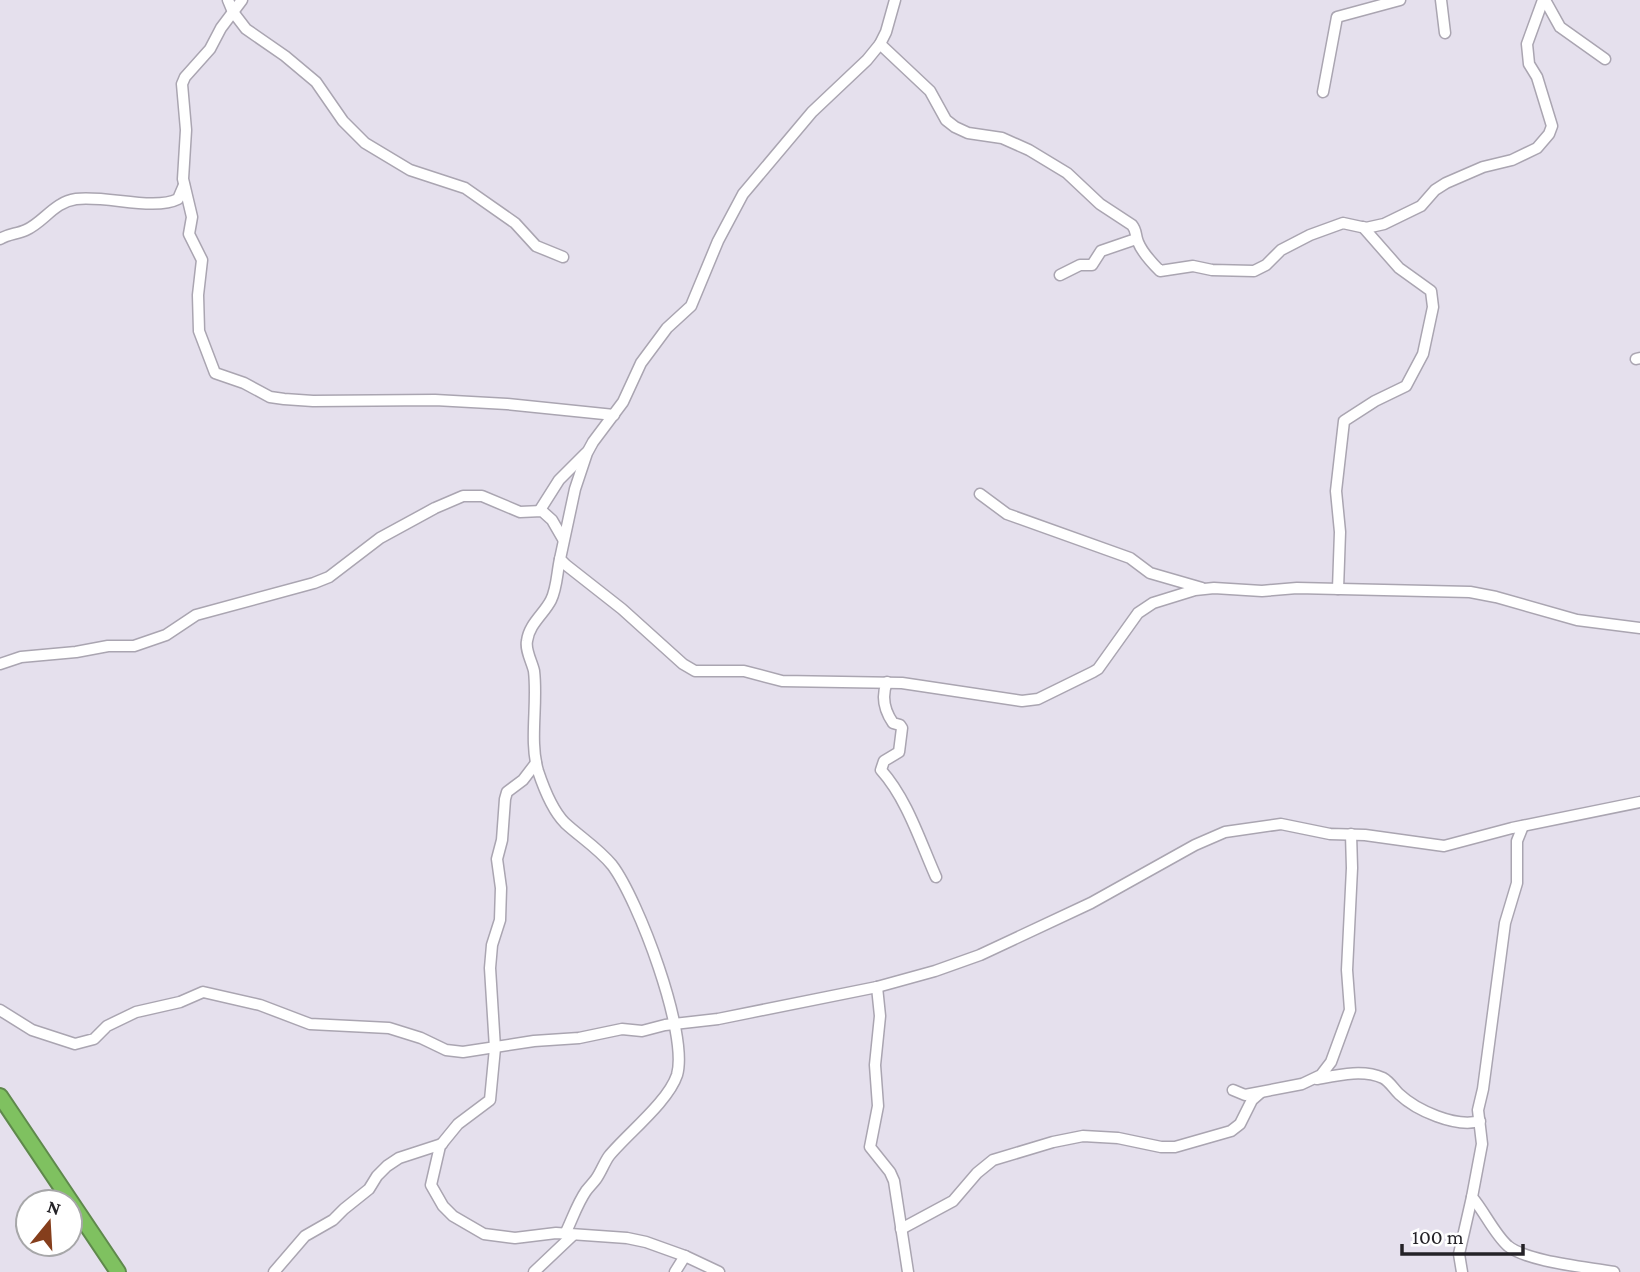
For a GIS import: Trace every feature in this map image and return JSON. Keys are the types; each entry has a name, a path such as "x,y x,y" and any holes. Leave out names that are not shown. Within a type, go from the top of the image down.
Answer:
{"highway":[{"path":"0,1096 118,1272"}],"street":[{"path":"228,0 233,12 251,34 285,56 316,82 343,121 365,143 410,170 465,188 515,223 536,246 563,257"},
{"path":"242,0 210,49 182,84 186,130 182,170 192,217 189,234 202,260 198,295 199,331 213,369 219,376 244,383 270,397 284,399 435,400 614,415"},
{"path":"540,510 559,480 587,453 614,415 627,396 638,367 667,328 691,306 718,241 749,187 812,112 861,66 880,44 895,0"},
{"path":"1323,92 1337,17 1400,0"},
{"path":"1441,0 1445,33"},
{"path":"880,44 930,92 946,120 955,127 968,133 1014,142 1068,173 1100,204 1135,228 1136,239 1162,272 1193,266 1212,270 1254,271 1266,265 1281,250 1310,235 1343,223 1363,228 1384,224 1421,206 1446,183 1537,148 1551,130 1552,122 1530,64 1527,44 1544,0"},
{"path":"1544,0 1560,27 1605,59"},
{"path":"0,239 26,230 55,208 76,199 159,204 178,199 184,185"},
{"path":"1338,589 1340,523 1336,491 1344,421 1375,401 1406,386 1423,354 1433,307 1431,291 1399,268 1363,228"},
{"path":"1060,275 1080,265 1092,265 1101,251 1136,239"},
{"path":"534,1272 569,1235 583,1195 598,1177 606,1161 644,1121 673,1082 678,1067 673,1024 653,948 616,871 559,816 536,763 534,675 526,643 534,624 551,601 563,539 587,453"},
{"path":"979,494 1007,514 1122,555 1150,573 1202,589"},
{"path":"0,664 21,657 108,646 134,646 173,631 196,615 324,579 380,538 463,496 482,496 520,512 540,510 552,520 563,539"},
{"path":"560,559 622,608 682,664 695,671 744,671 782,681 887,682 1013,700 1038,699 1098,669 1126,628 1146,608 1160,600 1202,589 1470,592 1565,618 1640,628"},
{"path":"887,682 883,692 886,711 893,723 902,728 898,752 884,761 881,770 889,777 908,813 936,877"},
{"path":"536,763 527,776 507,792 505,799 502,840 497,859 501,888 500,920 492,945 490,968 495,1048 490,1100 458,1124 442,1144 431,1185 443,1206 453,1216 484,1234 515,1238 546,1234 627,1238 685,1256 719,1272"},
{"path":"0,1010 32,1030 75,1044 94,1039 107,1026 136,1012 180,1002 206,992 260,1005 310,1024 389,1028 457,1052 534,1041 579,1038 622,1029 649,1030 877,987 935,971 980,955 1091,903 1195,845 1225,832 1281,824 1331,834 1391,838 1439,847 1523,826 1640,802"},
{"path":"1462,1272 1460,1250 1482,1144 1478,1104 1483,1089 1505,923 1517,883 1517,841 1523,826"},
{"path":"1313,1080 1324,1072 1331,1062 1350,1010 1347,970 1351,834"},
{"path":"877,987 880,1016 874,1065 878,1110 870,1147 893,1176 908,1272"},
{"path":"1233,1090 1245,1095 1351,1073 1375,1076 1386,1080 1408,1101 1429,1113 1460,1123 1480,1121"},
{"path":"901,1229 953,1201 977,1172 993,1160 1053,1142 1089,1136 1174,1147 1231,1131 1240,1124 1252,1100 1260,1093"},
{"path":"274,1272 305,1236 333,1220 369,1189 387,1166 399,1158 442,1144"},
{"path":"1472,1197 1502,1239 1516,1250 1537,1258 1614,1272"},
{"path":"675,1272 685,1256"}]}
